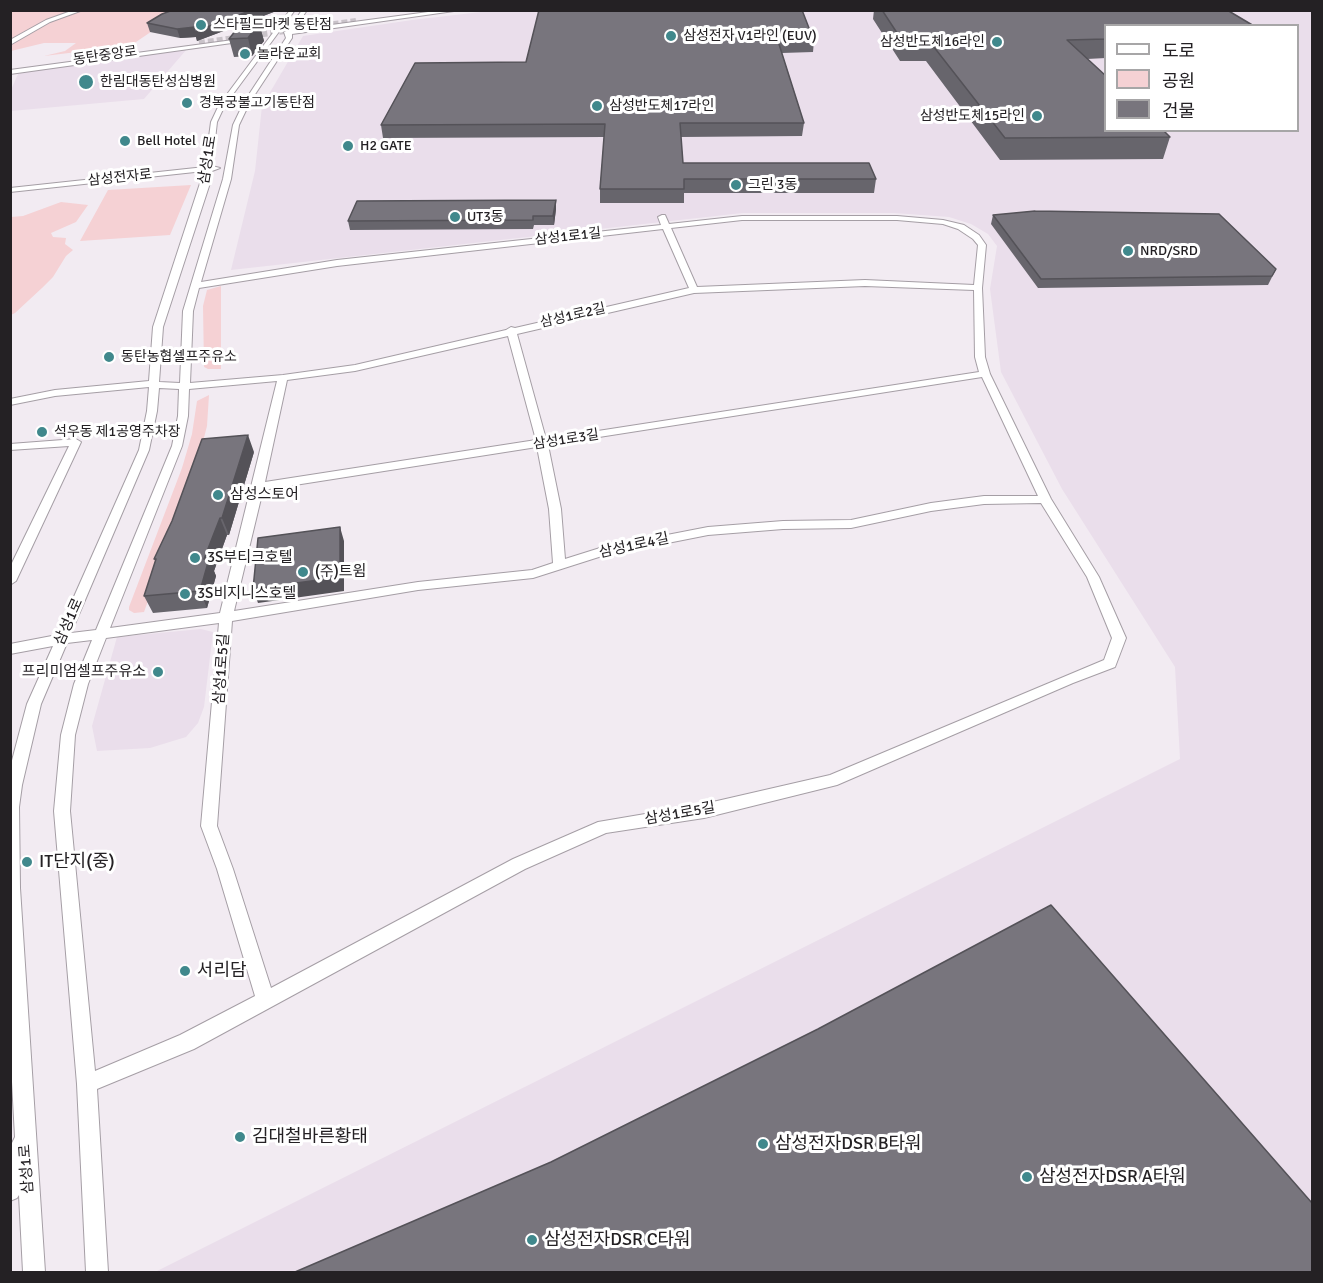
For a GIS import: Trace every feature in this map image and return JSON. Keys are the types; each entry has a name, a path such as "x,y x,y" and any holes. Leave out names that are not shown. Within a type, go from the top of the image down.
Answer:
{"street":[{"path":"10,43 48,21 81,10"},
{"name":"삼성1로","path":"34,1272 11,889 11,807 14,785 34,704 130,488 144,450 152,411 152,384 158,327 209,169 213,126 218,112 293,10"},
{"path":"415,10 354,20 439,10"},
{"path":"11,70 459,10"},
{"path":"268,28 295,24 303,15"},
{"path":"327,20 318,24 327,27"},
{"name":"삼성1로","path":"97,1272 87,1084 62,811 71,714 101,633 173,458 182,428 179,385 188,311 230,166 236,125 289,38 288,35 295,24"},
{"path":"235,32 246,35 241,39"},
{"path":"11,70 224,34"},
{"path":"258,38 267,41 268,45"},
{"name":"동탄중앙로","path":"11,70 197,42"},
{"name":"삼성전자로","path":"10,190 230,166"},
{"path":"662,217 668,226 694,290"},
{"name":"삼성1로1길","path":"195,286 337,263 742,218 897,219 943,222 961,228 976,237 982,245 978,288"},
{"name":"삼성1로2길","path":"10,402 55,393 152,384 179,385 283,378 399,359 511,330 694,290 865,283 978,288"},
{"path":"978,288 980,357 985,374 1046,499"},
{"path":"511,330 542,444 555,509 559,566"},
{"name":"삼성1로3길","path":"258,487 985,374"},
{"path":"226,617 283,378"},
{"path":"10,447 76,442 10,581"},
{"name":"삼성1로4길","path":"10,649 61,639 226,617 418,586 533,574 600,552 708,531 783,525 851,524 931,507 984,500 1046,499"},
{"name":"삼성1로5길","path":"87,1084 187,1042 519,864 604,827 704,811 832,781 1110,663 1119,638 1093,577 1046,499"},
{"name":"삼성1로5길","path":"226,617 209,826 225,869 265,999"},
{"path":"10,1191 24,1131"}],"shaded area":[{"path":"498,10 1295,10 1312,12 1312,1272 155,1272 1180,759 1175,667 1062,489 1001,372 990,289 997,246 988,234 971,224 949,217 894,213 743,213 231,270 255,171 262,106 303,36"},
{"name":"한림대동탄성심병원","path":"187,49 144,99 11,111 11,90 18,74 26,71"},
{"name":"프리미엄셀프주유소","path":"201,629 213,632 204,707 198,723 186,737 150,748 97,751 92,726 117,637"}],"green space":[{"path":"11,11 201,11 164,23 135,45 44,56 65,51 76,43 44,43 11,51"},
{"path":"191,185 170,235 80,241 108,190"},
{"path":"61,202 88,205 76,222 51,233 53,237 66,238 65,244 73,250 66,256 53,277 11,315 11,217 23,216"},
{"path":"221,286 221,369 208,369 204,367 203,306 207,290"},
{"path":"209,395 207,426 197,465 144,612 134,613 129,610 129,607 182,468 192,434 197,401"}],"building":[{"path":"173,10 252,10 194,32 195,27 177,29 147,23"},
{"path":"539,10 802,10 814,41 778,41 804,123 680,123 683,163 869,163 876,179 684,179 684,189 600,189 605,124 381,125 415,63 526,62"},
{"path":"882,10 1227,10 1251,24 1104,24 1104,39 1067,40 1104,74 1104,132 1165,132 1170,137 1005,138 930,42 903,42"},
{"path":"259,23 248,38 229,39 239,26"},
{"path":"556,200 553,216 533,216 533,220 348,221 357,201"},
{"name":"NRD/SRD","path":"1035,211 1219,214 1276,269 1272,276 1041,279 993,215"},
{"path":"248,435 222,518 220,518 204,559 209,559 200,591 144,596 156,559 154,559 172,521 202,439"},
{"name":"(주)트윔","path":"340,527 340,577 253,589 258,538"},
{"path":"1051,905 1312,1203 1312,1272 295,1272 551,1162 818,1029"}],"tunnel":[{"path":"199,43 356,21"}],"place":[{"name":"스타필드마켓 동탄점","path":"201,25"},
{"name":"삼성전자 V1라인 (EUV)","path":"671,36"},
{"name":"삼성반도체16라인","path":"997,42"},
{"name":"놀라운교회","path":"245,54"},
{"name":"한림대동탄성심병원","path":"86,82"},
{"name":"경복궁불고기동탄점","path":"187,103"},
{"name":"삼성반도체17라인","path":"597,106"},
{"name":"삼성반도체15라인","path":"1037,116"},
{"name":"Bell Hotel","path":"125,141"},
{"name":"H2 GATE","path":"348,146"},
{"name":"그린 3동","path":"736,185"},
{"name":"UT3동","path":"455,217"},
{"name":"NRD/SRD","path":"1128,251"},
{"name":"동탄농협셀프주유소","path":"109,357"},
{"name":"석우동 제1공영주차장","path":"42,432"},
{"name":"삼성스토어","path":"218,495"},
{"name":"3S부티크호텔","path":"195,558"},
{"name":"(주)트윔","path":"303,572"},
{"name":"3S비지니스호텔","path":"185,594"},
{"name":"프리미엄셀프주유소","path":"158,672"},
{"name":"IT단지(중)","path":"27,862"},
{"name":"서리담","path":"185,971"},
{"name":"김대철바른황태","path":"240,1137"},
{"name":"삼성전자DSR B타워","path":"763,1144"},
{"name":"삼성전자DSR A타워","path":"1027,1177"},
{"name":"삼성전자DSR C타워","path":"532,1240"}]}
